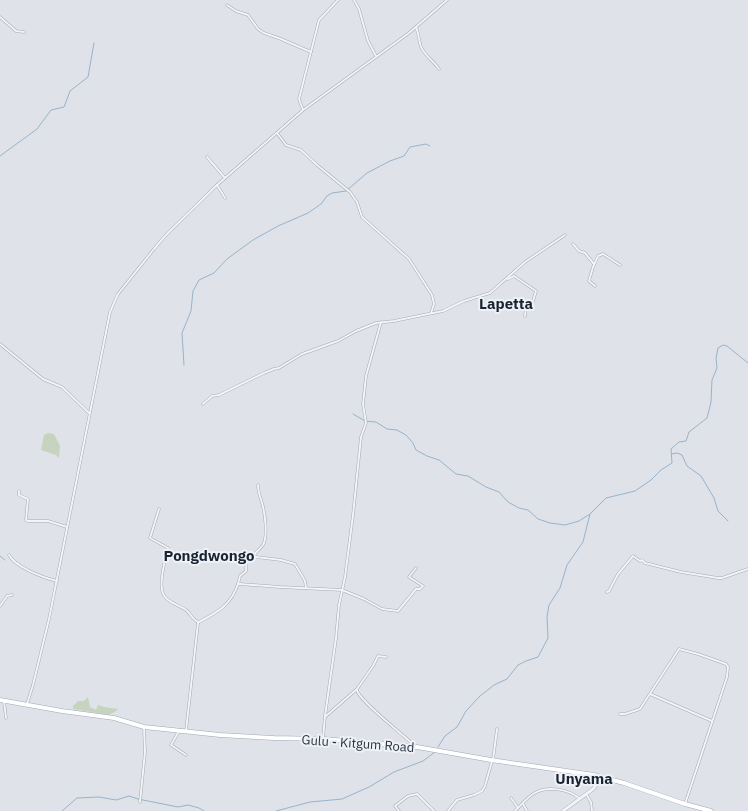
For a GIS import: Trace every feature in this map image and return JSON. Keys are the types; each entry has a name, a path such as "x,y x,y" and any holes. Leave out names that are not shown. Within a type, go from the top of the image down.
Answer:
{"main road":[{"name":"Gulu - Kitgum Road","path":"2,700 62,711 114,718 144,727 274,738 323,739 417,747 558,769 602,777 711,811"}],"street":[{"path":"303,110 299,99 320,19 338,0"},
{"path":"354,0 359,9 368,41 376,56"},
{"path":"27,704 42,651 57,581 110,312 118,294 165,236 225,178 303,110 416,27 447,0"},
{"path":"227,5 236,11 248,15 258,29 264,33 311,52"},
{"path":"0,17 16,31 24,32"},
{"path":"416,27 423,50 428,59 435,63 439,69"},
{"path":"277,133 286,145 301,150 317,165 344,186 357,202 362,217 410,260 432,296 434,304 431,313"},
{"path":"207,157 225,178"},
{"path":"218,185 225,198"},
{"path":"203,404 212,396 219,395 264,373 279,368 302,354 338,341 356,331 381,322 394,321 443,310 464,301 490,293 525,262 565,235"},
{"path":"573,244 579,251 585,253 594,264"},
{"path":"595,286 589,281 597,258 602,254 620,265"},
{"path":"505,281 514,276 536,291 533,301 526,307 525,316"},
{"path":"323,739 353,515 361,437 366,423 363,404 366,376 381,322"},
{"path":"0,344 43,379 62,387 89,413"},
{"path":"252,557 262,546 265,537 264,514 258,492 258,485"},
{"path":"19,491 19,496 28,499 26,520 48,521 67,527"},
{"path":"159,509 150,538 168,548 162,575 163,595 168,600 184,609 198,623"},
{"path":"9,554 13,561 37,575 57,581"},
{"path":"198,623 221,610 232,599 240,576 246,571 247,556 295,564 307,584 306,588"},
{"path":"607,592 618,574 633,556 645,563 682,572 718,578 748,569"},
{"path":"238,584 244,583 280,587 342,590 364,599 382,609 398,611 416,589 420,589 423,586 409,577 416,568"},
{"path":"0,606 7,596 12,596"},
{"path":"186,731 198,623"},
{"path":"620,714 625,714 640,709 680,649 726,664 728,670 727,677 685,804"},
{"path":"325,716 357,689 378,656 386,657"},
{"path":"357,689 357,694 369,706 405,735 417,747"},
{"path":"650,694 712,721"},
{"path":"2,700 6,718"},
{"path":"140,802 145,752 144,727"},
{"path":"448,811 457,800 482,791 493,760 497,729"},
{"path":"179,730 177,736 171,744 173,747 186,755"},
{"path":"563,811 586,794 602,777"},
{"path":"515,811 533,794 553,788 574,794 580,798"},
{"path":"399,811 395,806 408,796 417,794 434,811"},
{"path":"586,794 591,802 592,811"},
{"path":"511,798 518,808"},
{"path":"523,804 527,811"}],"green space":[{"path":"48,433 54,434 60,446 59,458 56,455 41,450 44,435"},
{"path":"88,697 90,707 96,710 98,705 118,709 109,715 73,709 73,706 78,701 84,701"}],"waterway":[{"path":"0,156 37,129 51,110 64,107 70,91 88,77 94,43"},
{"path":"184,365 182,333 191,311 193,291 199,280 214,273 227,259 253,240 278,226 308,213 321,204 327,196 332,193 346,191 367,173 390,161 404,156 410,147 426,144 430,146"},
{"path":"438,747 445,736 457,727 466,711 480,696 494,685 507,679 518,665 538,657 548,638 547,617 549,605 560,588 567,565 583,542 590,514 606,498 635,491 672,463 671,449 679,442 686,441 689,432 707,418 711,402 712,380 717,368 716,358 718,348 723,345 727,346 748,363"},
{"path":"353,414 365,421 376,422 387,429 397,430 406,435 413,443 416,450 439,460 456,474 468,476 486,487 499,492 508,502 519,508 528,510 538,519 550,523 565,525 579,521 590,514"},
{"path":"672,454 677,453 682,455 687,466 701,476 714,498 718,511 728,521"},
{"path":"0,556 5,560"},
{"path":"276,811 310,802 342,799 369,787 394,772 423,761 435,752"},
{"path":"62,811 77,798 99,797 116,800 129,796 178,807 188,805 204,811"}],"district":[{"name":"Lapetta","path":"506,304"},
{"name":"Pongdwongo","path":"209,556"},
{"name":"Unyama","path":"584,779"}]}
